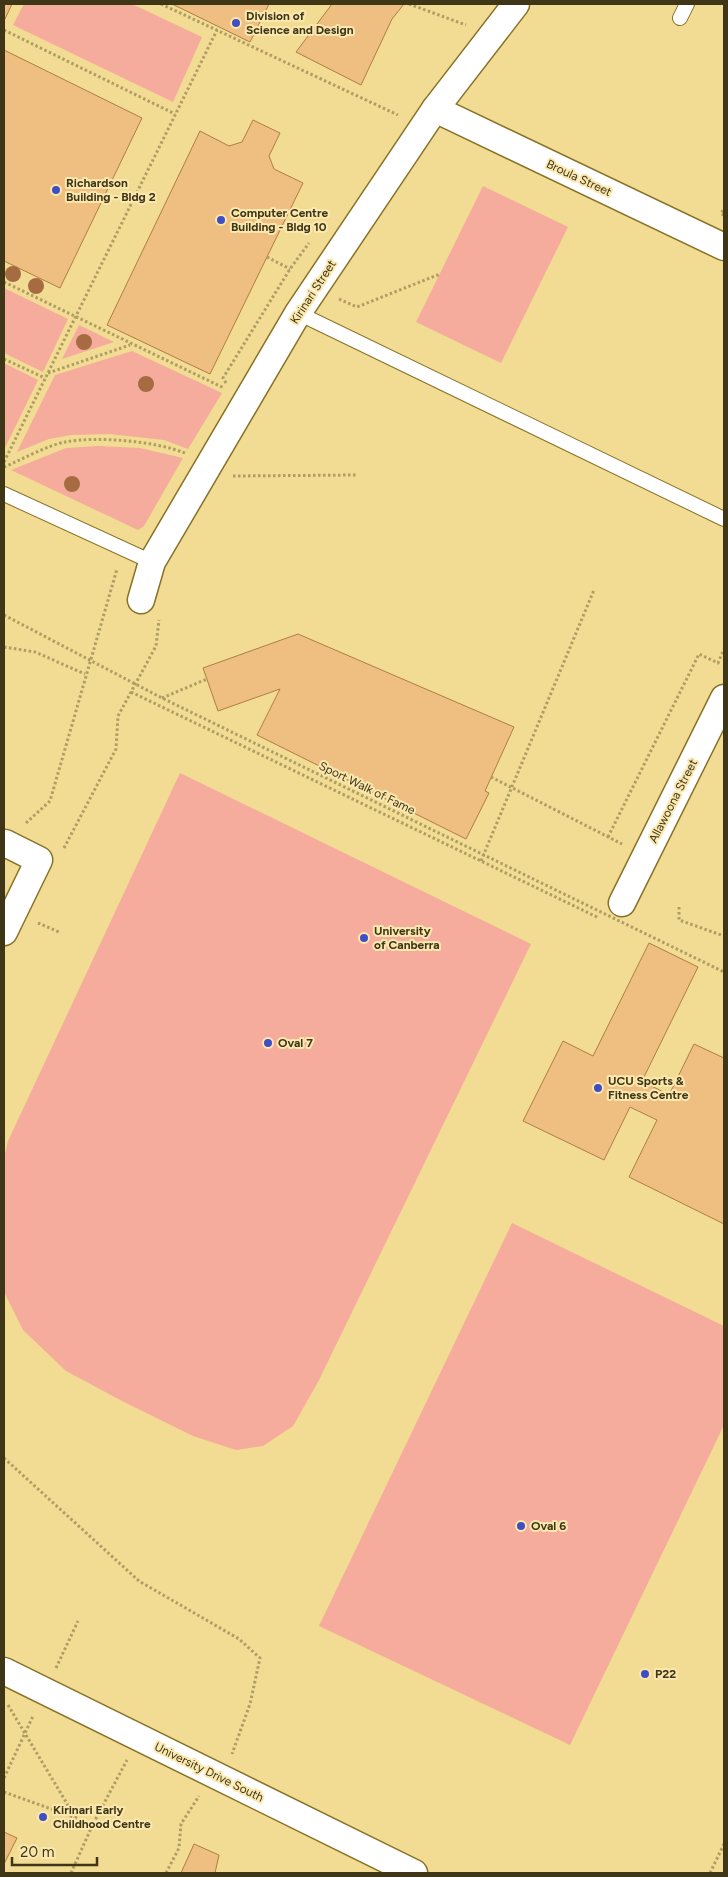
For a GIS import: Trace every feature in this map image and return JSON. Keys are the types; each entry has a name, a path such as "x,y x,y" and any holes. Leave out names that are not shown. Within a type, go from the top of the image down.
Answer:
{"street":[{"name":"Kirinari Street","path":"141,600 152,562 308,318 435,108 516,4"},
{"name":"Broula Street","path":"435,108 724,247"},
{"name":"Allawoona Street","path":"622,903 724,698"},
{"path":"4,844 39,860 4,932"},
{"name":"University Drive South","path":"4,1671 414,1873"}],"lane":[{"path":"680,18 687,4"},
{"path":"308,318 724,520"},
{"path":"4,494 152,562"}],"path":[{"path":"161,4 401,117"},
{"path":"409,4 466,25 461,32"},
{"path":"427,10 429,4"},
{"path":"4,30 175,114"},
{"path":"4,462 216,30"},
{"path":"724,208 721,214 724,215"},
{"path":"266,257 290,269"},
{"path":"308,318 336,298 358,308 440,274"},
{"path":"4,282 130,345 231,392"},
{"path":"48,373 130,345"},
{"path":"4,358 45,378"},
{"path":"4,466 64,442 104,439 169,446 192,456"},
{"path":"235,467 230,476 358,475"},
{"path":"4,844 50,801 117,569"},
{"path":"481,861 594,590"},
{"name":"Sport Walk of Fame","path":"4,615 162,698 724,972"},
{"path":"63,850 116,749 118,716 156,646 159,619"},
{"path":"4,647 35,652 86,674"},
{"path":"608,837 699,654 718,662 724,650"},
{"path":"162,698 207,679"},
{"path":"131,692 602,920"},
{"path":"491,777 645,856"},
{"path":"679,907 679,920 724,936"},
{"path":"35,922 61,933"},
{"path":"4,1458 138,1581 239,1639 260,1658 250,1704 223,1779 197,1798 181,1824 179,1848 166,1873"},
{"path":"4,1697 76,1818"},
{"path":"72,1873 94,1824 130,1754"},
{"path":"4,1792 94,1824"},
{"path":"710,1873 724,1844"}],"shaded area":[{"path":"24,4 132,4 202,37 173,102 13,25"},
{"path":"483,186 568,227 501,363 416,322"},
{"path":"4,288 68,319 43,372 4,353"},
{"path":"79,325 114,342 62,359"},
{"path":"132,351 222,393 188,449 164,440 109,434 71,435 49,439 17,452 55,375"},
{"path":"4,363 38,380 4,450"},
{"path":"98,446 140,448 183,458 144,526 138,530 11,470 66,448"},
{"name":"Oval 7","path":"180,773 531,944 318,1382 293,1426 263,1446 236,1450 193,1436 66,1371 23,1330 4,1292 4,1158 8,1141"},
{"name":"Oval 6","path":"512,1223 724,1326 724,1425 570,1745 319,1626"}],"building":[{"path":"4,4 12,4 4,21"},
{"name":"Division of Science and Design","path":"172,4 269,4 250,42"},
{"path":"332,4 404,4 392,19 361,85 296,52"},
{"name":"Richardson Building - Bldg 2","path":"4,50 142,118 60,288 4,261"},
{"name":"Computer Centre Building - Bldg 10","path":"253,120 280,133 269,156 274,169 303,183 210,374 107,325 200,131 229,146 242,142"},
{"path":"298,634 514,727 485,791 489,793 466,839 257,735 280,689 218,711 203,668"},
{"name":"UCU Sports & Fitness Centre","path":"649,943 698,967 642,1081 669,1095 694,1044 724,1058 724,1224 629,1177 657,1120 630,1107 604,1160 523,1121 563,1041 593,1056"},
{"path":"4,1832 17,1838 4,1864"},
{"path":"194,1844 219,1855 215,1873 181,1873"}],"place":[{"name":"Division of Science and Design","path":"236,23"},
{"name":"Richardson Building - Bldg 2","path":"56,190"},
{"name":"Computer Centre Building - Bldg 10","path":"221,220"},
{"name":"University of Canberra","path":"364,938"},
{"name":"Oval 7","path":"268,1043"},
{"name":"UCU Sports & Fitness Centre","path":"598,1088"},
{"name":"Oval 6","path":"521,1526"},
{"name":"P22","path":"645,1674"},
{"name":"Kirinari Early Childhood Centre","path":"43,1817"}]}
